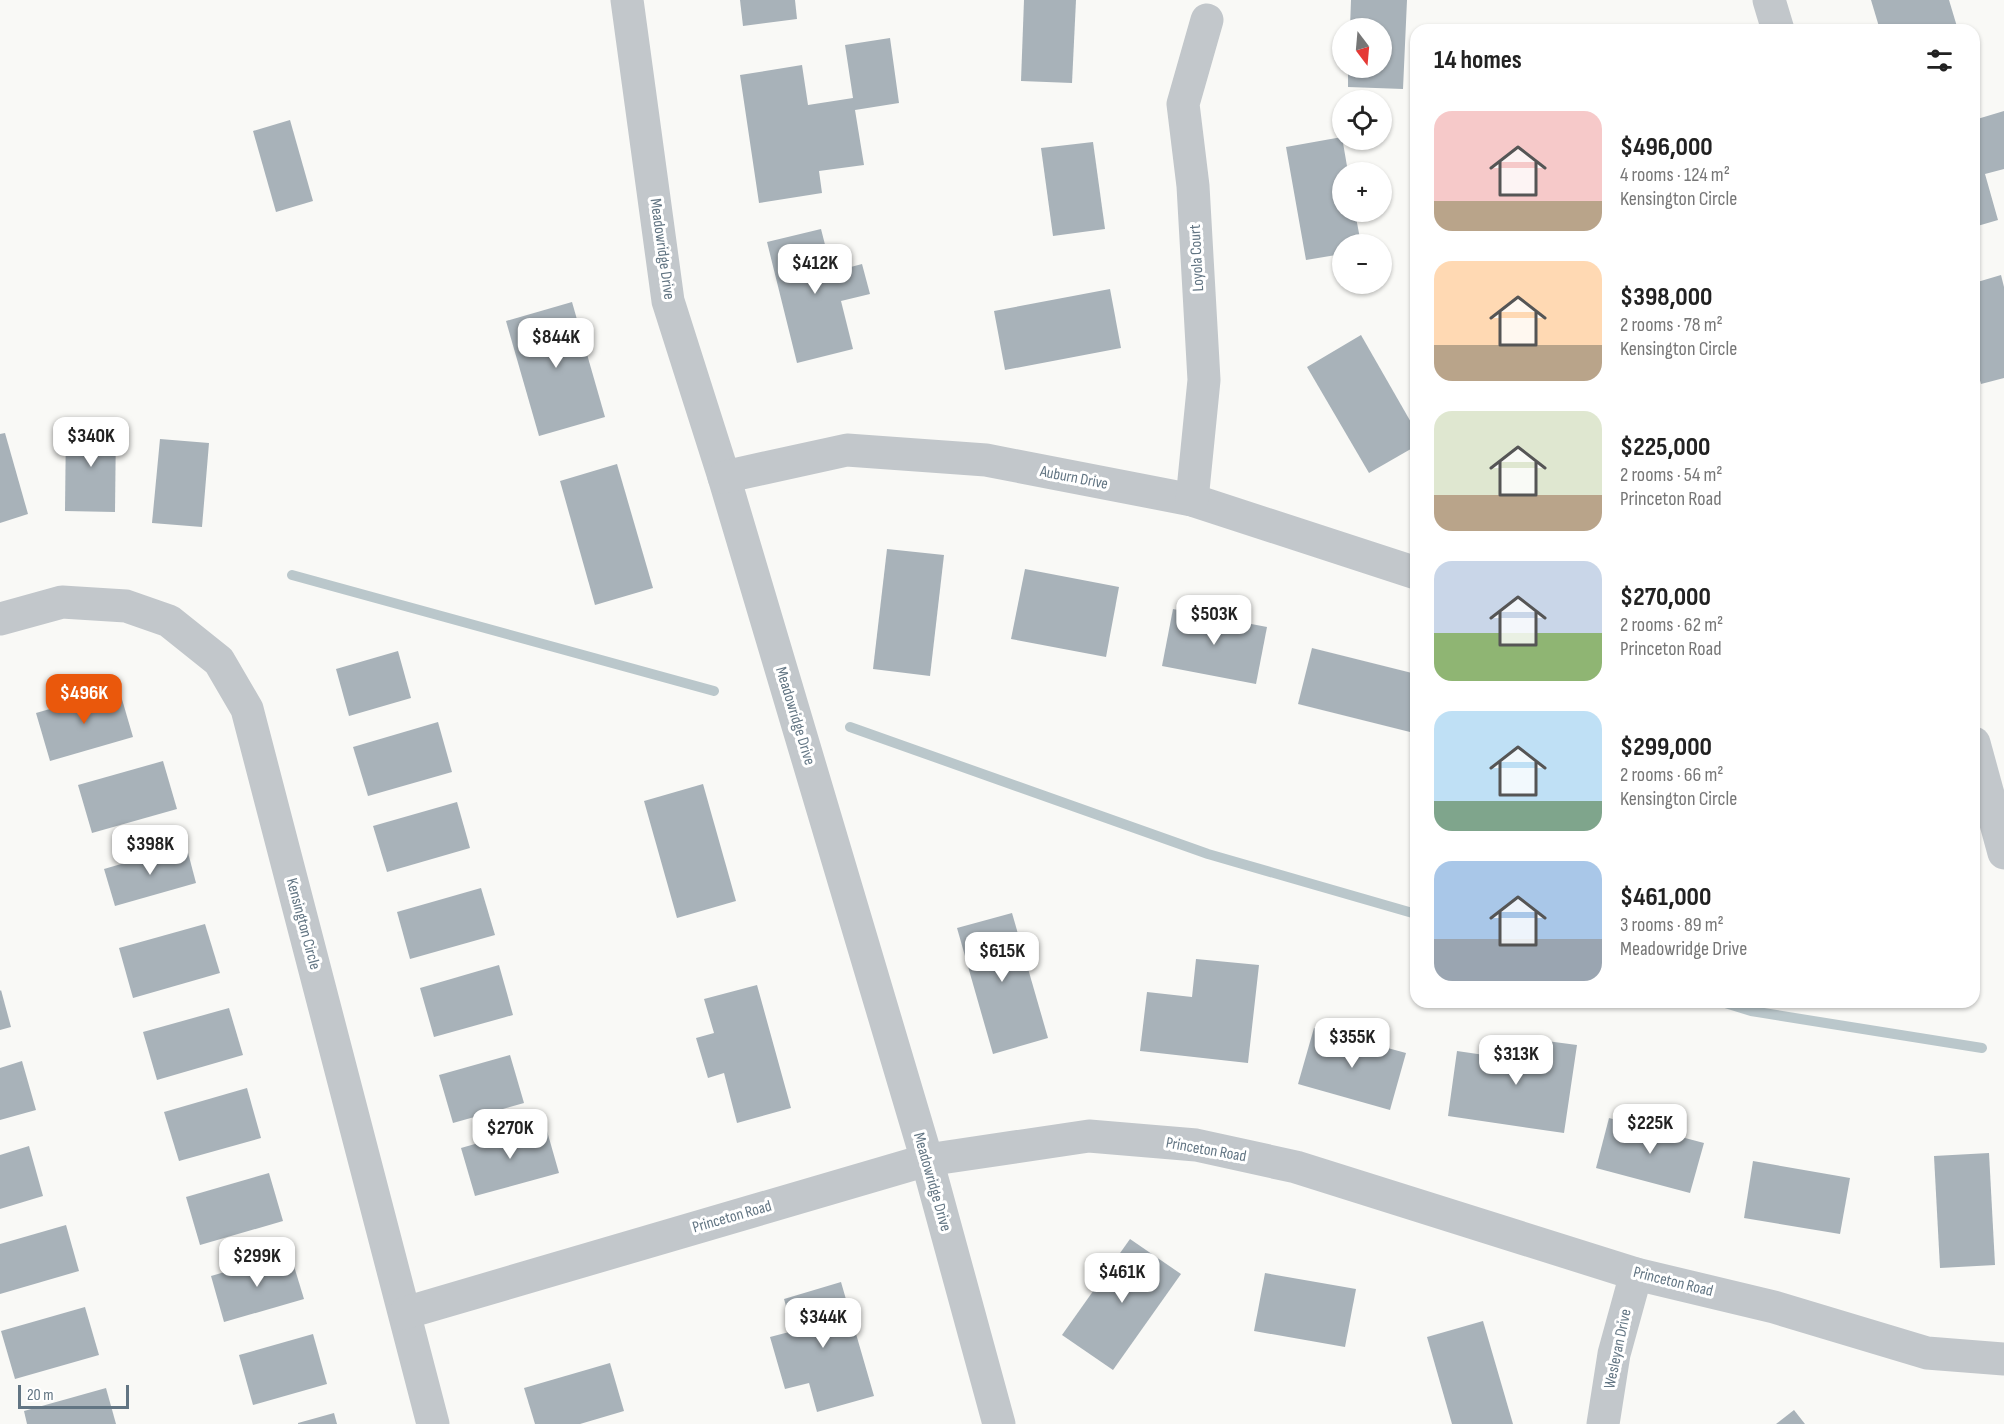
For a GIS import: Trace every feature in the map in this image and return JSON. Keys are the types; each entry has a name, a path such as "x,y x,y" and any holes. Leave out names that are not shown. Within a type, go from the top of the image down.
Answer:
{"street":[{"name":"Meadowridge Drive","path":"627,0 668,301 724,477 927,1160 999,1424"},
{"path":"1769,0 1776,24"},
{"name":"Loyola Court","path":"1192,500 1204,380 1193,186 1183,104 1207,20"},
{"name":"Auburn Drive","path":"724,477 847,450 986,460 1192,500 1410,571"},
{"name":"Kensington Circle","path":"0,619 62,602 126,606 137,609 169,621 219,662 247,709 433,1424"},
{"path":"1980,765 2004,853"},
{"name":"Princeton Road","path":"405,1313 927,1160 1089,1136 1197,1145 1296,1167 1636,1274 1774,1307 1927,1353 2004,1359"},
{"name":"Wesleyan Drive","path":"1603,1424 1614,1354 1636,1274"}],"building":[{"path":"740,0 795,0 797,19 743,26"},
{"path":"1024,0 1076,0 1072,83 1021,81"},
{"path":"1351,0 1407,0 1403,89 1348,87 1348,78 1392,78 1392,18 1350,18"},
{"path":"1871,0 1949,0 1956,24 1878,24"},
{"path":"890,38 899,103 855,110 864,165 819,171 822,193 759,203 740,75 802,65 808,105 853,98 845,45"},
{"path":"2004,111 2004,169 1985,174 1998,220 1980,225 1980,118"},
{"path":"290,120 313,201 276,212 253,131"},
{"path":"1332,139 1332,150 1344,150 1346,162 1332,162 1332,222 1357,222 1359,234 1332,234 1332,256 1306,260 1286,147"},
{"path":"1093,142 1105,229 1053,236 1041,148"},
{"path":"821,229 832,272 862,264 870,294 841,301 853,349 797,363 767,242"},
{"path":"2001,275 2004,287 2004,378 1981,384 1980,381 1980,281"},
{"path":"1110,289 1121,348 1005,370 994,311"},
{"path":"572,302 605,417 539,436 506,321"},
{"path":"1361,335 1410,421 1410,449 1369,473 1307,367"},
{"path":"66,424 116,424 115,512 65,511"},
{"path":"5,433 28,514 0,523 0,434"},
{"path":"160,439 209,443 202,527 152,523"},
{"path":"617,464 653,588 595,605 560,481"},
{"path":"887,549 944,555 930,676 873,669"},
{"path":"1025,569 1119,587 1106,657 1011,639"},
{"path":"1173,609 1267,627 1256,684 1162,666"},
{"path":"1312,648 1410,672 1410,732 1298,704"},
{"path":"398,651 411,698 349,716 336,669"},
{"path":"119,689 133,737 50,761 36,713"},
{"path":"438,722 452,772 368,796 353,747"},
{"path":"163,761 177,809 92,833 78,785"},
{"path":"703,784 736,901 677,918 644,801"},
{"path":"457,802 470,848 387,872 373,826"},
{"path":"186,845 196,883 115,906 104,869"},
{"path":"481,888 495,935 410,959 397,912"},
{"path":"1012,913 1048,1038 993,1054 957,928"},
{"path":"205,924 220,973 133,998 119,948"},
{"path":"1196,959 1259,965 1248,1063 1140,1051 1147,992 1192,997"},
{"path":"499,965 513,1015 434,1037 420,988"},
{"path":"757,985 791,1108 737,1123 724,1073 708,1078 696,1038 714,1033 704,999"},
{"path":"0,991 11,1027 0,1030"},
{"path":"229,1008 243,1055 157,1080 143,1032"},
{"path":"1314,1028 1406,1053 1390,1110 1298,1084"},
{"path":"1516,1037 1577,1045 1564,1133 1448,1116 1457,1051 1512,1059"},
{"path":"510,1055 524,1103 453,1123 439,1075"},
{"path":"22,1061 36,1110 0,1120 0,1068"},
{"path":"247,1088 261,1138 179,1161 164,1112"},
{"path":"1609,1118 1704,1143 1690,1193 1596,1168"},
{"path":"545,1124 559,1173 475,1196 461,1148"},
{"path":"29,1146 43,1196 0,1209 0,1155"},
{"path":"1989,1153 1995,1265 1940,1268 1934,1156"},
{"path":"1753,1161 1850,1178 1840,1234 1744,1218"},
{"path":"269,1173 283,1221 200,1245 186,1197"},
{"path":"66,1225 79,1271 0,1294 0,1244"},
{"path":"1130,1239 1181,1274 1113,1370 1062,1335"},
{"path":"290,1253 304,1299 224,1322 211,1276"},
{"path":"1265,1273 1356,1289 1345,1347 1254,1331"},
{"path":"841,1282 874,1396 817,1412 809,1383 785,1389 770,1337 793,1331 784,1299"},
{"path":"85,1307 99,1355 15,1379 1,1331"},
{"path":"1483,1321 1513,1424 1452,1424 1427,1337"},
{"path":"313,1334 327,1384 253,1405 239,1355"},
{"path":"610,1363 624,1411 580,1424 535,1424 524,1388"},
{"path":"106,1388 116,1424 27,1424 24,1411"},
{"path":"1794,1410 1805,1424 1776,1424"},
{"path":"334,1413 337,1424 298,1424 298,1423"}],"waterway":[{"path":"292,575 714,691"},
{"path":"850,727 1208,854 1410,912"},
{"path":"1741,1008 1982,1048"}]}
